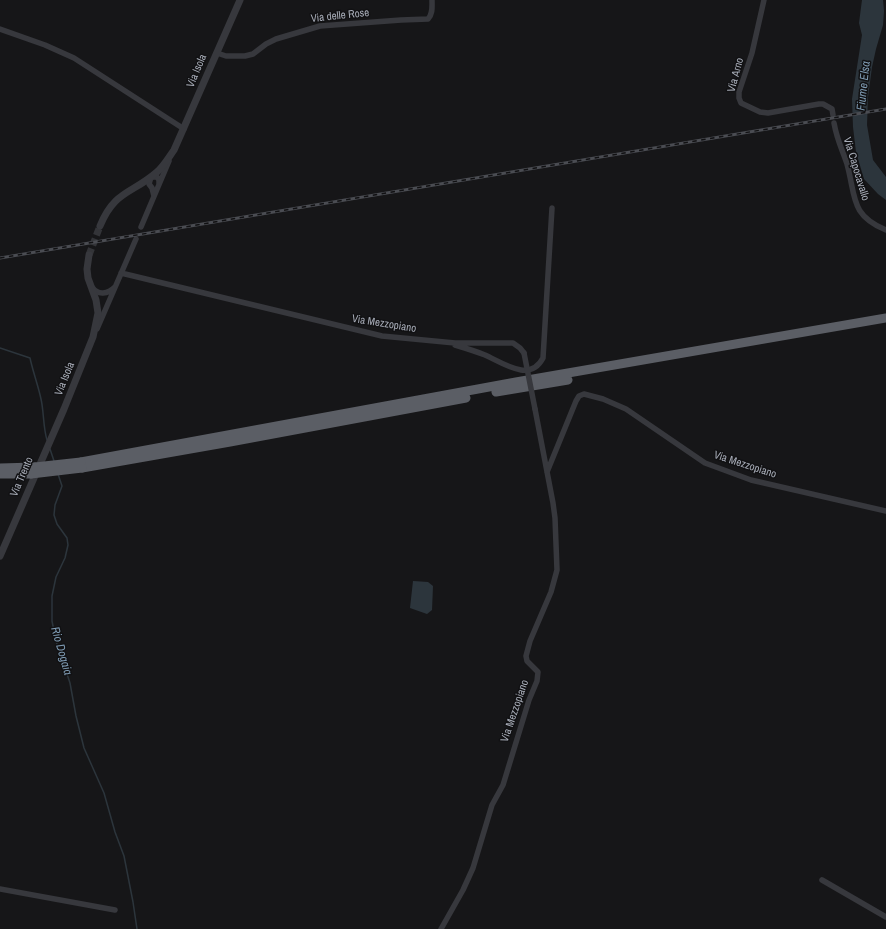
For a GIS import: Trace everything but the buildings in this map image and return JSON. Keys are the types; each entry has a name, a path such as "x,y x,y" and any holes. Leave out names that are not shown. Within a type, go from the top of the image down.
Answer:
{"highway":[{"path":"82,465 524,381 886,318"},
{"path":"0,474 82,465 215,445 489,394 886,324"},
{"path":"0,468 33,470"}],"street":[{"name":"Via Isola","path":"141,227 153,198 155,187 184,129 240,0"},
{"name":"Via delle Rose","path":"217,53 226,56 246,56 253,54 266,44 276,39 320,26 401,20 428,20 431,16 432,0"},
{"name":"Via Arno","path":"764,0 752,53 739,92 740,103 760,112 768,113 824,104 832,108 833,115"},
{"path":"0,28 74,58 184,129"},
{"name":"Via Capocavallo","path":"834,122 836,137 847,164 856,205 868,220 876,226 886,230"},
{"name":"Via Isola","path":"100,226 110,206 118,198 159,171 174,150"},
{"name":"Via Isola","path":"151,177 149,182 155,187"},
{"path":"151,177 158,179 155,187"},
{"name":"Via Isola","path":"135,187 147,185 155,187"},
{"path":"443,342 473,350 519,370 530,370 539,365 543,358 552,208"},
{"name":"Via Isola","path":"56,428 108,296 115,287 122,273 136,239"},
{"name":"Via Isola","path":"89,255 87,269 90,286 96,300 98,314 93,337"},
{"name":"Via Mezzopiano","path":"122,273 382,336 455,343 513,343 524,353 553,503 557,570 551,592 527,650 526,658 538,672 536,681 502,785 492,806 473,868 463,890 441,929"},
{"path":"90,286 97,292 108,296 103,304 96,300"},
{"name":"Via Isola","path":"96,300 98,296 108,296"},
{"name":"Via Mezzopiano","path":"546,472 576,401 579,396 584,394 603,399 626,409 705,463 751,480 886,511"},
{"name":"Via Trento","path":"0,556 56,428"},
{"path":"822,880 886,917"},
{"path":"0,889 115,910"}],"water":[{"name":"Fiume Elsa","path":"862,0 883,0 883,25 872,67 868,97 867,125 873,160 886,177 886,200 864,179 856,152 853,127 852,99 862,35 859,23"},
{"path":"413,581 428,582 433,586 432,610 427,614 410,608"}],"waterway":[{"name":"Rio Dogaia","path":"0,348 30,358 41,399 47,440"},
{"name":"Rio Dogaia","path":"50,449 54,461"},
{"name":"Rio Dogaia","path":"58,474 62,486 55,505 54,515 57,524 67,538 68,545 65,558 56,577 52,596 52,621 56,641 70,683 84,748 104,793 115,832 124,856 137,929"}],"tunnel":[{"path":"89,255 100,226"}],"railway":[{"path":"0,258 886,109"}]}
